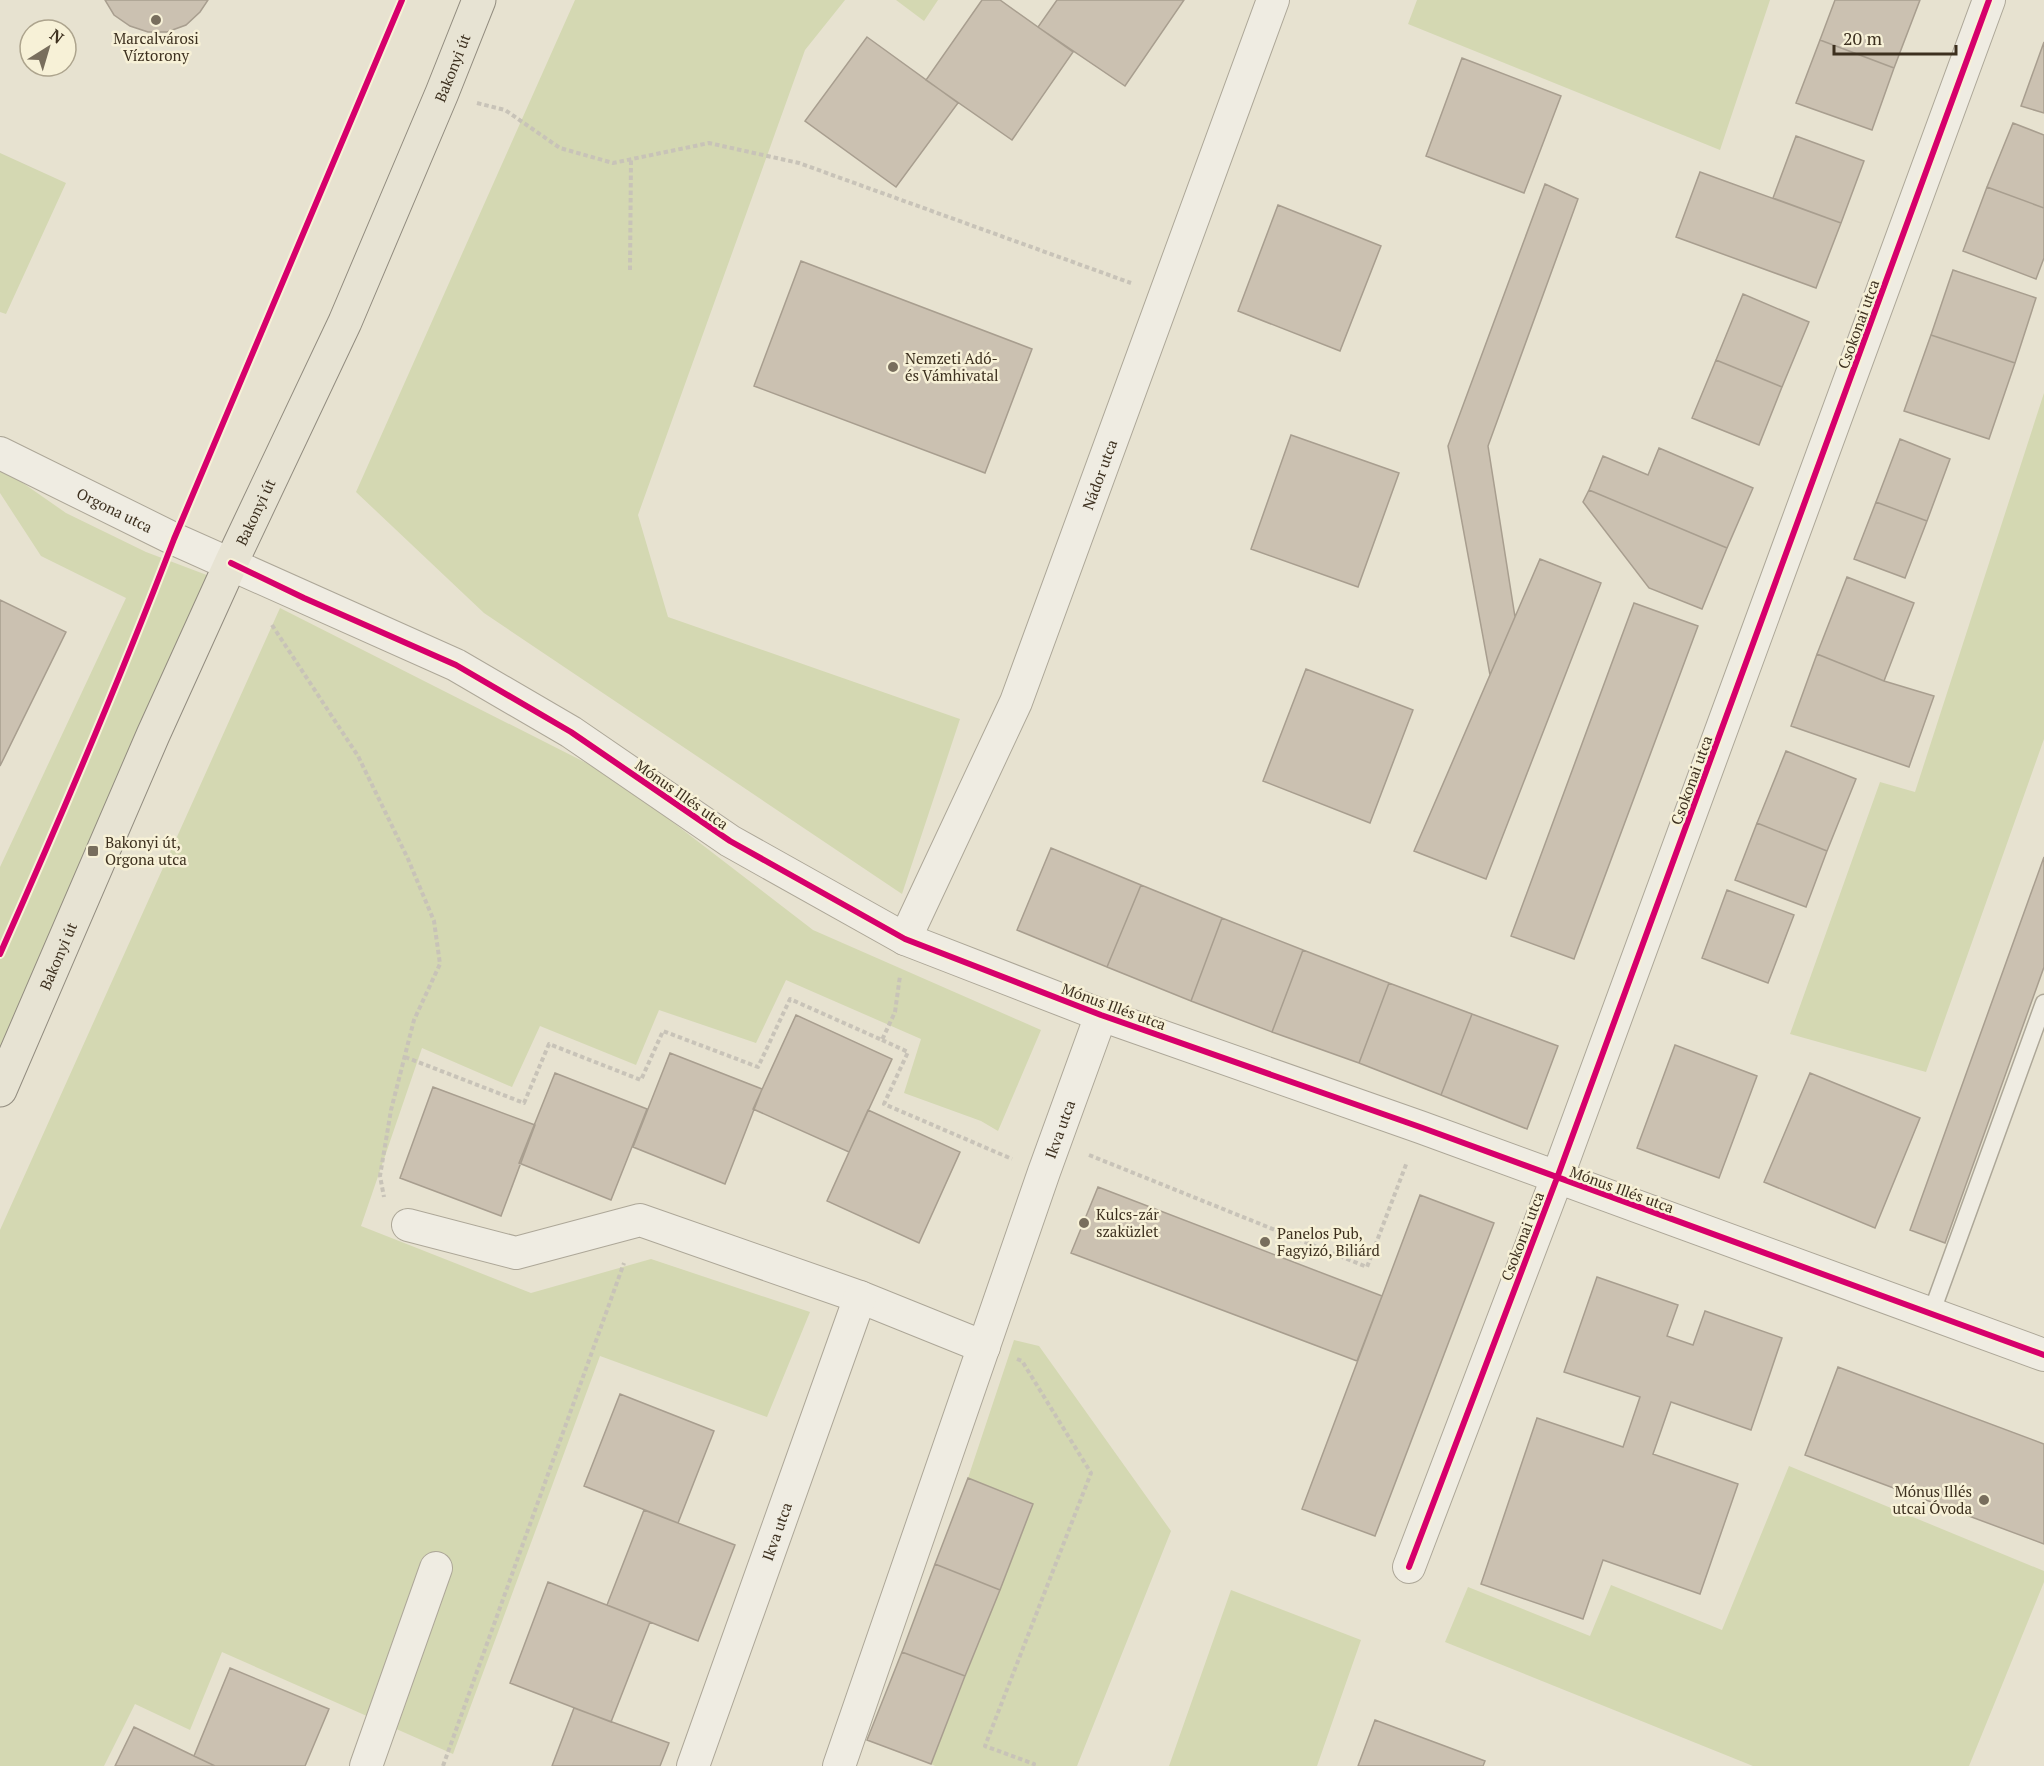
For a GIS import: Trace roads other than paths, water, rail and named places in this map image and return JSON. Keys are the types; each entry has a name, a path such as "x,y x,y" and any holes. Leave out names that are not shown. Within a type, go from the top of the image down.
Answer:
{"main road":[{"name":"Bakonyi út","path":"0,1090 153,735 345,322 442,93 478,0"}],"street":[{"name":"Nádor utca","path":"904,939 1016,702 1274,0"},
{"name":"Csokonai utca","path":"1409,1567 1557,1178 1989,0"},
{"name":"Orgona utca","path":"0,453 174,539 231,563"},
{"name":"Mónus Illés utca","path":"231,563 456,665 571,732 730,841 904,939 1101,1015 1420,1127 2044,1355"},
{"name":"Ikva utca","path":"839,1766 1044,1172 1101,1015"},
{"path":"408,1225 516,1253 640,1220 860,1297 984,1347"},
{"name":"Ikva utca","path":"693,1766 860,1297"},
{"path":"366,1766 436,1568"}],"lane":[{"path":"1931,1314 2044,1003"}],"place":[{"name":"Marcalvárosi Víztorony","path":"156,20"},
{"name":"Nemzeti Adó- és Vámhivatal","path":"893,367"},
{"name":"Bakonyi út, Orgona utca","path":"93,851"},
{"name":"Kulcs-zár szaküzlet","path":"1084,1223"},
{"name":"Panelos Pub, Fagyizó, Biliárd","path":"1265,1242"},
{"name":"Mónus Illés utcai Óvoda","path":"1984,1500"}]}
